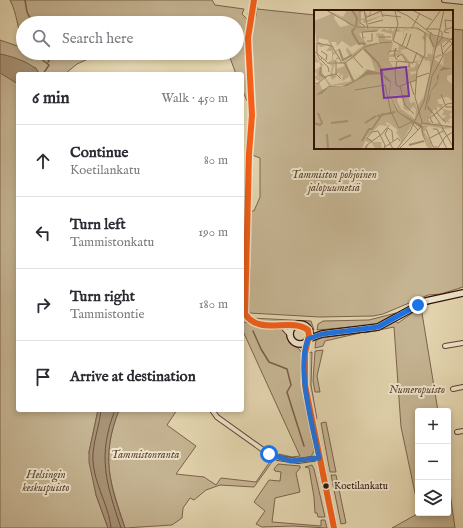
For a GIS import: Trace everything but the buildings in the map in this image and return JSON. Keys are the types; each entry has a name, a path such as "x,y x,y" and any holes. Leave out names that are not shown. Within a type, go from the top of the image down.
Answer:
{"street":[{"path":"250,16 254,0"},
{"path":"444,0 463,2"},
{"path":"248,191 245,314 250,321 257,324 294,327 301,325 322,334"},
{"path":"298,344 322,334 378,327 426,301 463,293"},
{"path":"282,326 293,341 298,344 305,353"},
{"path":"290,335 294,327"},
{"path":"307,328 309,334 305,353 305,386 334,528"},
{"path":"445,346 463,343"},
{"path":"453,389 463,387"},
{"path":"213,412 217,417 271,455 291,461 319,458"},
{"path":"457,432 463,431"}],"green space":[{"path":"10,0 212,0 215,5 244,9 242,14 244,16 16,16 16,18"},
{"name":"Tammiston pohjoinen jalopuumetsä","path":"257,7 257,9 314,15 314,149 453,149 453,29 463,30 463,287 441,294 428,295 383,314 373,316 320,317 249,313 250,267 245,266 246,211 254,211 260,197 260,158 252,155 252,92 254,91 249,52 250,32 252,23 256,16"},
{"path":"244,16 247,19 245,53 251,102 247,101 244,94 244,72 235,72 231,60 244,60"},
{"path":"0,40 16,46 16,60 86,60 77,64 67,72 38,72 36,68 0,54"},
{"name":"Helsingin keskuspuisto","path":"0,63 16,73 16,412 98,412 89,452 96,495 108,528 0,528"},
{"name":"Numeropuisto","path":"440,300 421,307 438,408 415,408 415,493 401,427 394,327 364,333 363,331 395,321 398,323 411,314 413,309"},
{"path":"396,313 375,325 317,330 318,324 323,321 369,320"},
{"path":"250,318 311,321 314,330 301,323 288,325 255,321"},
{"path":"244,322 255,326 281,328 288,335 290,341 300,350 302,355 302,380 314,451 311,457 293,459 279,456 279,454 292,457 300,456 244,333"},
{"path":"360,333 325,341 323,346 315,348 316,340 318,338"},
{"path":"323,350 317,376 320,392 315,392 313,381 315,351"},
{"path":"312,352 311,385 317,419 314,418 307,388 308,353"},
{"name":"Tammistonranta","path":"118,412 176,412 167,425 196,446 176,474 204,477 216,485 221,478 256,482 271,460 272,462 254,487 220,485 206,490 194,500 190,498 183,508 182,518 172,525 125,528 115,497 109,470 110,442"},
{"path":"326,422 336,472 330,472 321,423"},
{"path":"278,464 300,466 296,473 300,492 275,498 272,522 321,526 321,520 325,520 327,528 293,526 262,527 256,524 265,511 254,502 269,480 280,481 281,472 275,471 274,469"},
{"path":"312,465 325,517 318,517 317,513 315,513 309,468 305,467"},
{"path":"331,475 336,475 346,523 341,524"},
{"path":"451,500 455,528 392,528 415,515 451,516"}],"water":[{"path":"0,54 28,63 38,72 16,72 16,83 0,73"},
{"path":"98,412 118,412 113,426 110,442 109,469 111,483 125,528 108,528 96,495 89,462 89,452"}],"waterway":[{"path":"25,0 29,16"},
{"path":"43,60 49,65 44,72"},
{"path":"253,331 269,362 287,369 291,385 287,392 304,446"}],"transit line":[{"path":"254,0 248,38 252,115 249,154 245,314 251,320 259,324 293,325 301,326 308,330 309,336 305,353 305,385 334,528"}],"place":[{"name":"Koetilankatu","path":"326,486"}],"route":[{"path":"269,454 291,461 304,461 319,458 304,376 305,353 308,339 322,334 378,327 418,305"}]}
